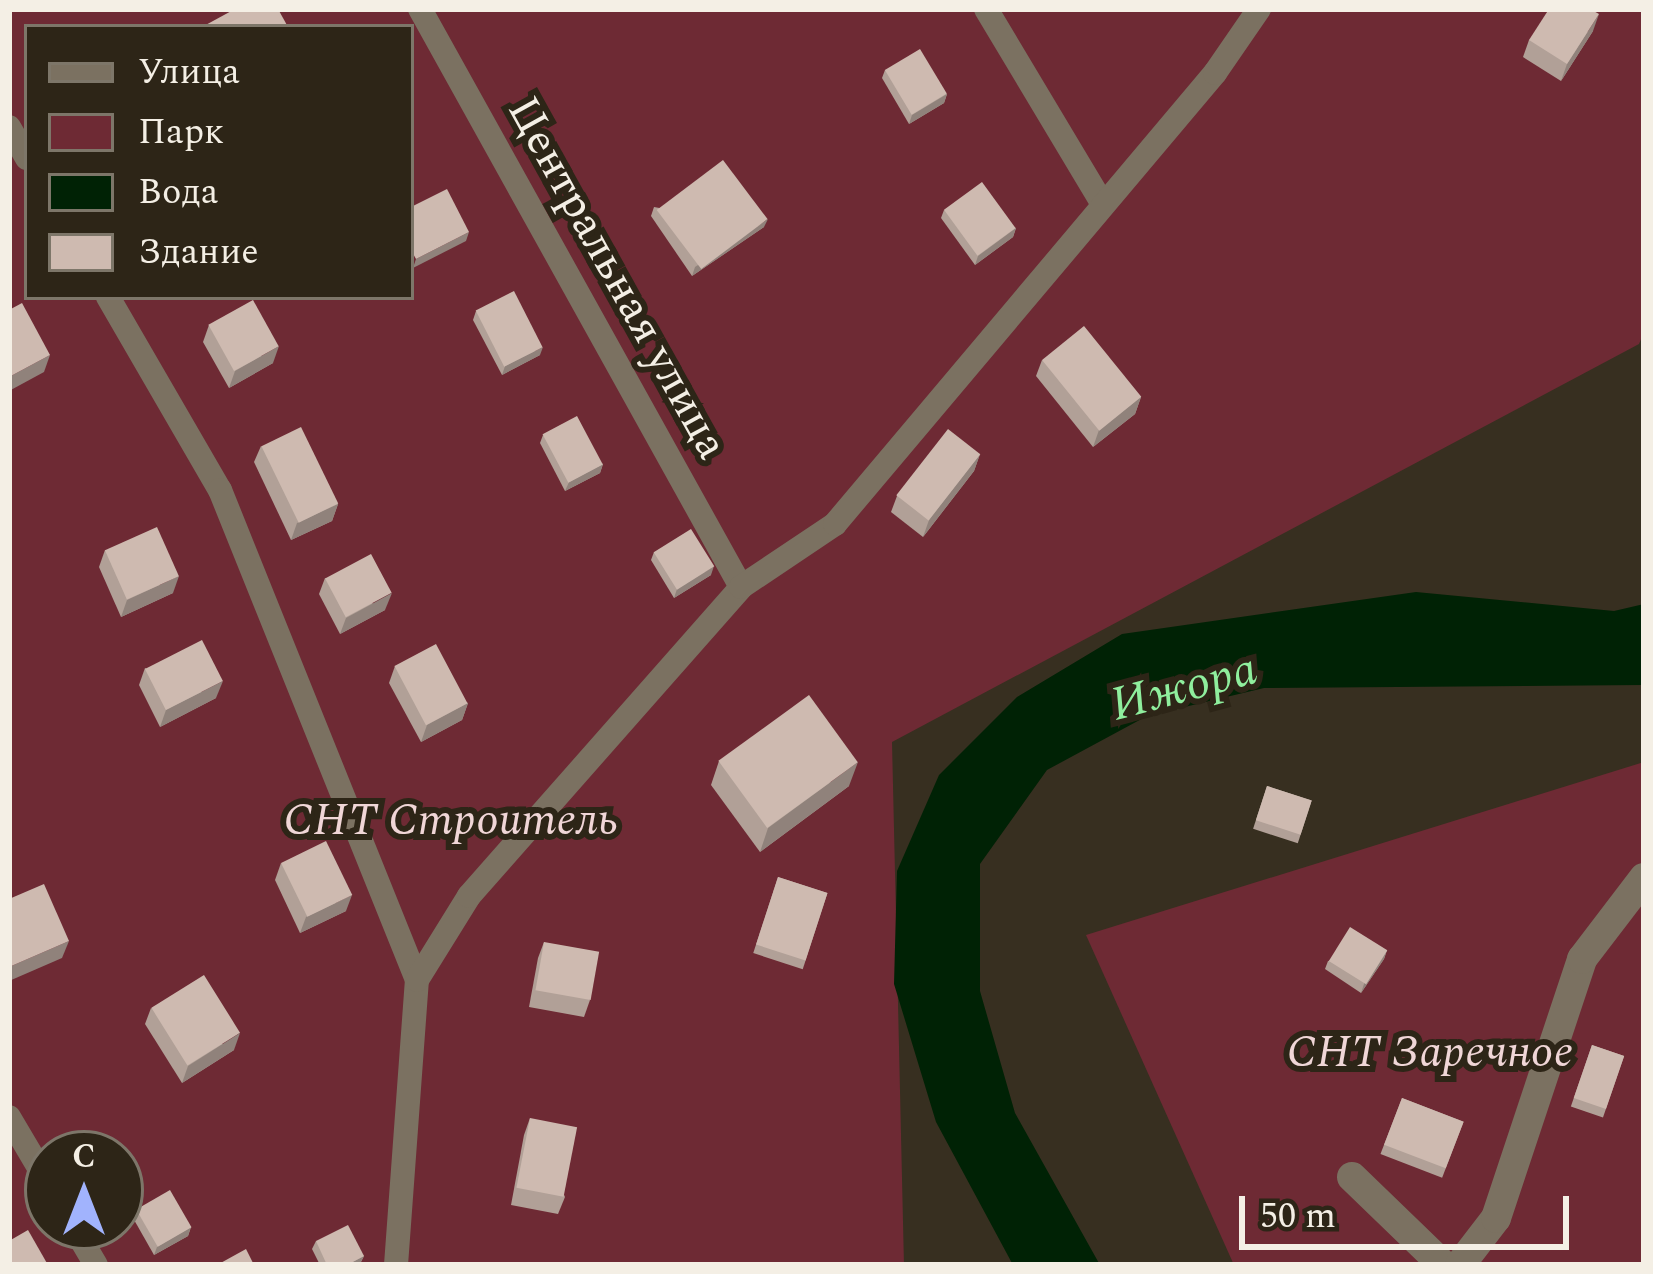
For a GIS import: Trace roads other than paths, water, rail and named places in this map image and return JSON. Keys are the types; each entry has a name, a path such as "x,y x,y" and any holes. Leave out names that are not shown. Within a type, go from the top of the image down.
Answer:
{"street":[{"path":"1460,1265 1496,1218 1582,959 1644,878"},
{"path":"1352,1177 1443,1265"}],"lane":[{"name":"Центральная улица","path":"420,9 741,587"},
{"path":"986,9 1102,203"},
{"path":"417,980 469,896 741,587 835,524 1259,9"},
{"path":"110,300 220,490 417,980 396,1265"}],"water":[{"name":"Ижора","path":"1416,592 1614,611 1644,604 1644,685 1264,688 1147,716 1047,770 980,864 980,991 1015,1113 1100,1265 1013,1265 936,1122 894,984 897,871 939,775 1017,697 1122,634"}],"park label":[{"name":"СНТ Строитель","path":"451,821"},
{"name":"СНТ Заречное","path":"1430,1053"}]}
